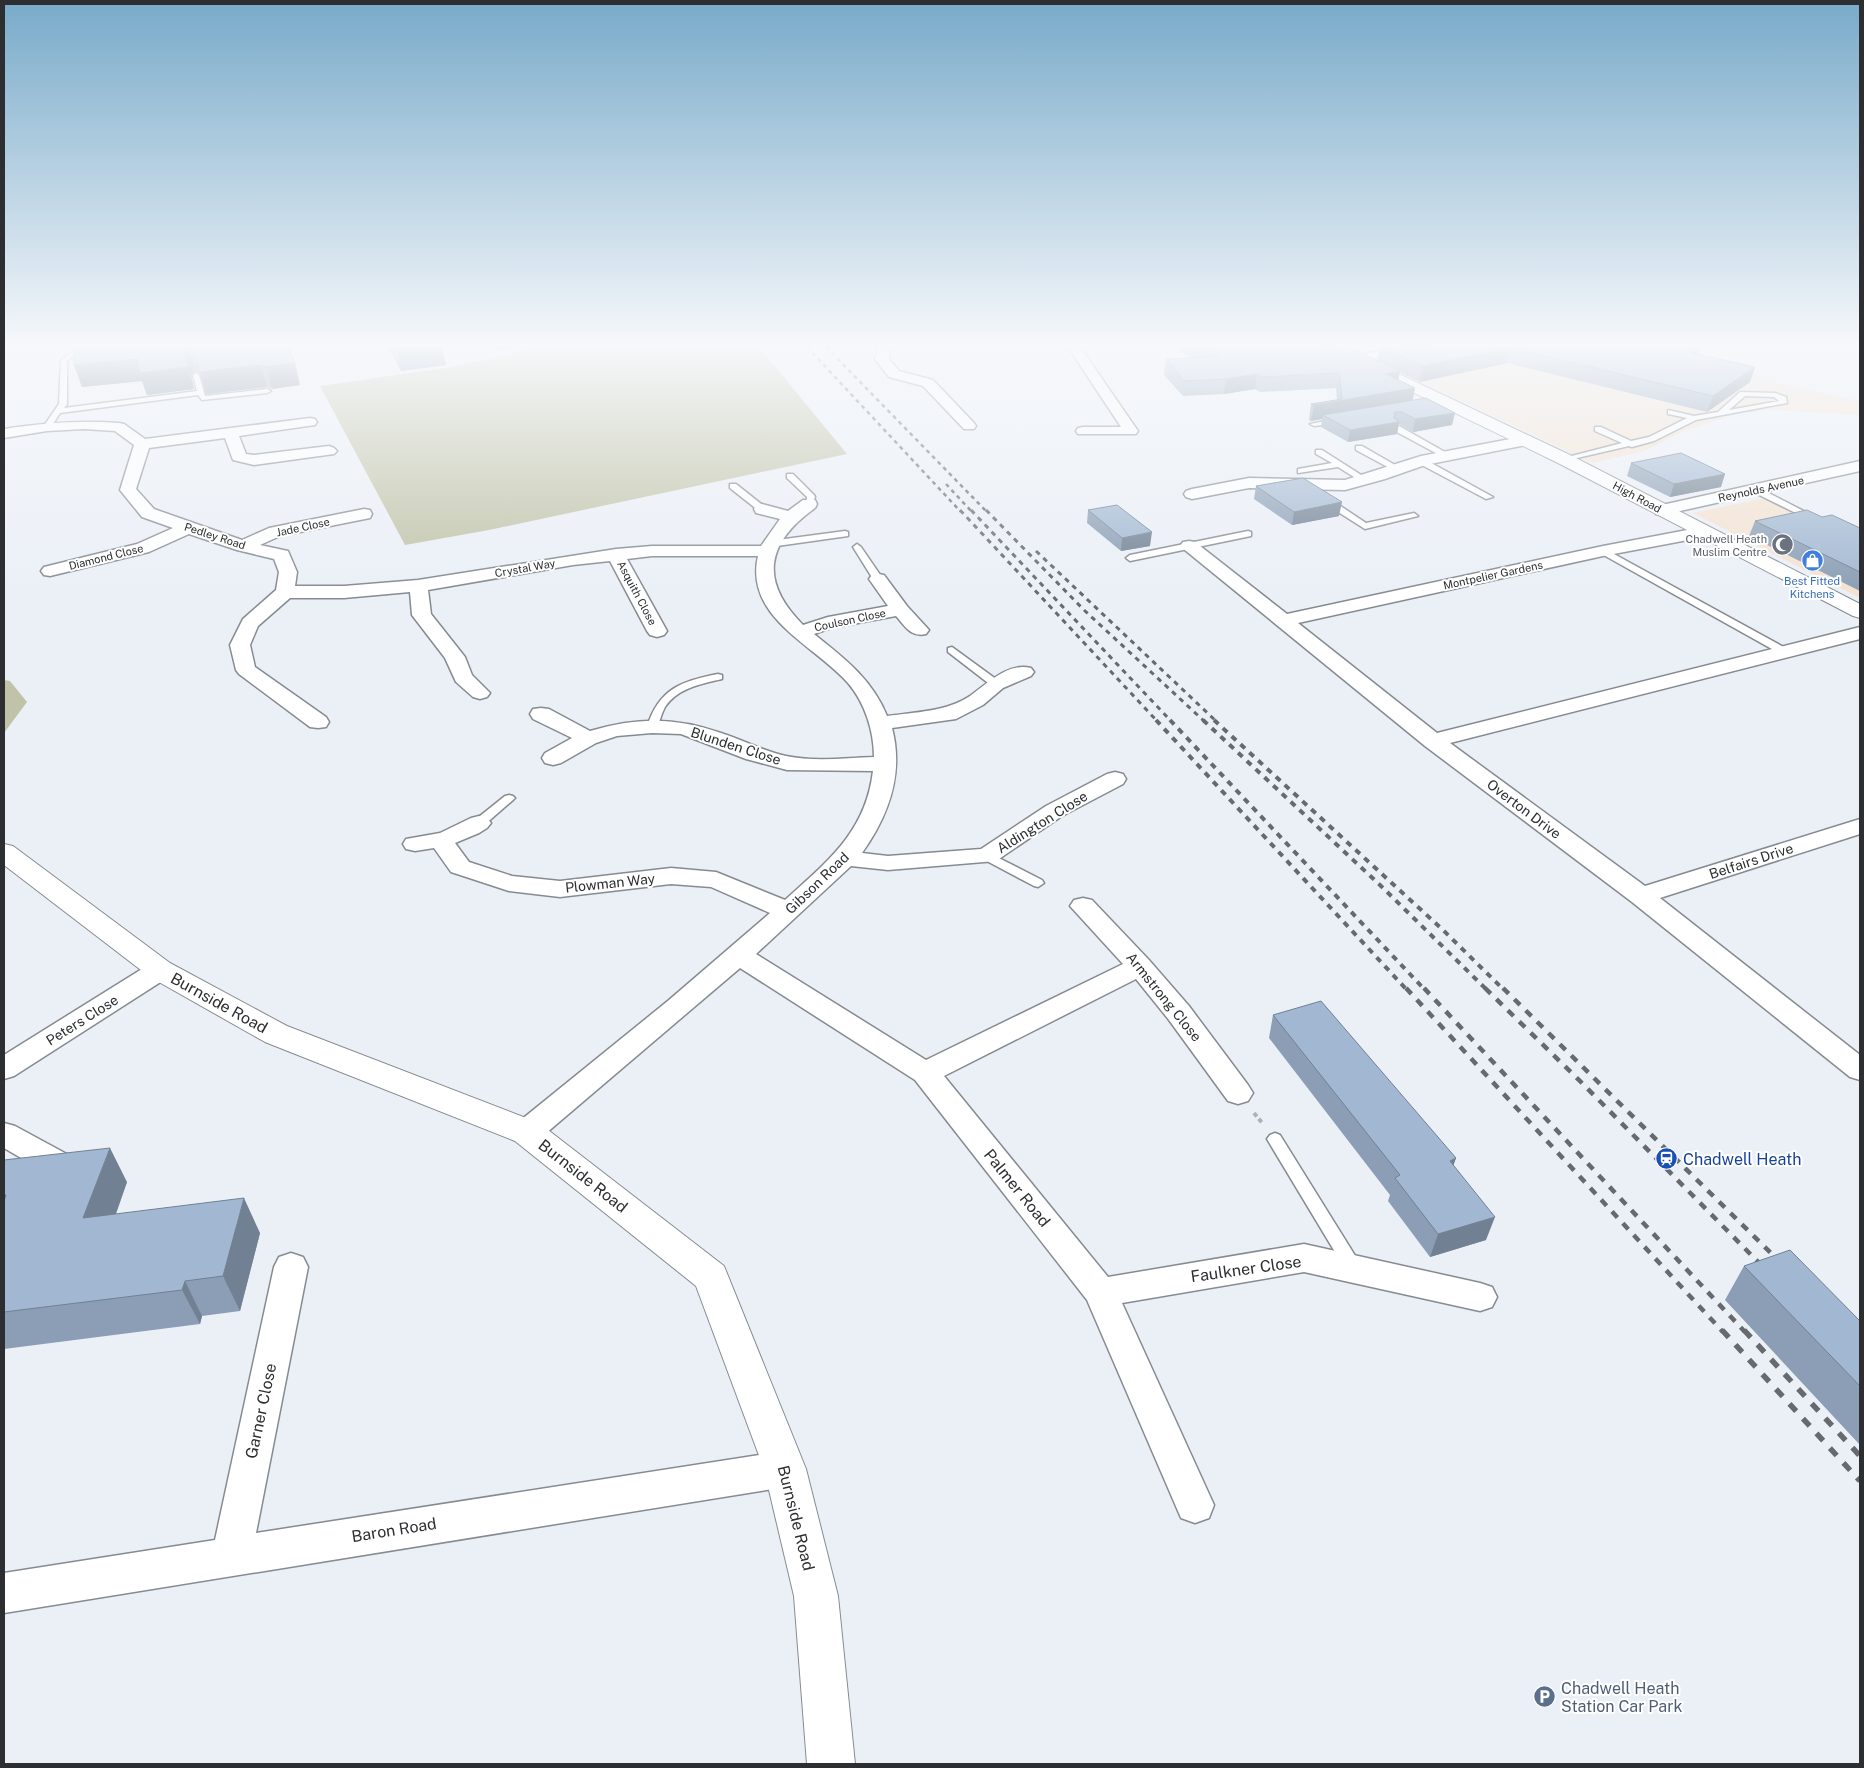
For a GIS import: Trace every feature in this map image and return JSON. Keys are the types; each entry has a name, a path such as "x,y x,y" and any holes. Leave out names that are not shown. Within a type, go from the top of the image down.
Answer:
{"street":[{"path":"4,433 25,430"},
{"path":"122,430 142,444 256,430"},
{"path":"1083,432 1131,432 1129,430"},
{"name":"High Road","path":"1503,430 1564,459 1860,612"},
{"path":"231,433 239,457 254,460 329,452"},
{"path":"1192,494 1249,483 1301,477 1345,485 1421,461 1526,441"},
{"name":"Pedley Road","path":"142,444 128,490 148,513 243,546 282,555 288,572 285,592"},
{"name":"Reynolds Avenue","path":"1662,510 1840,472 1860,466"},
{"path":"1840,472 1860,481"},
{"path":"768,548 790,517 809,504"},
{"path":"762,509 790,517"},
{"name":"Jade Close","path":"243,546 275,532 364,514"},
{"name":"Diamond Close","path":"50,571 143,548 188,528"},
{"name":"Montpelier Gardens","path":"1283,622 1603,551 1703,532"},
{"name":"Overton Drive","path":"1189,546 1433,741 1641,896 1860,1070"},
{"name":"Crystal Way","path":"285,592 344,592 418,586 616,554 768,548"},
{"name":"Gibson Road","path":"527,1132 739,955 846,858 868,827 881,797 886,764 885,743 880,723 869,699 854,677 799,632 778,611 767,588 764,568 768,548"},
{"name":"Asquith Close","path":"616,554 624,573 658,632"},
{"name":"Coulson Close","path":"878,578 900,610 919,630"},
{"path":"418,586 422,615 455,657 464,678 480,693"},
{"path":"285,592 250,623 240,645 246,670 318,722"},
{"name":"Coulson Close","path":"799,632 828,623 900,610"},
{"path":"1433,741 1860,633"},
{"path":"880,723 948,714 976,701 996,684 1024,672"},
{"path":"541,714 588,738"},
{"name":"Blunden Close","path":"553,758 588,738 616,730 652,727 683,728 715,738 754,754 788,763 828,765 886,764"},
{"name":"Aldington Close","path":"846,858 888,863 987,856 1054,811 1116,779"},
{"path":"415,844 441,841 460,835 479,823"},
{"name":"Belfairs Drive","path":"1641,896 1860,826"},
{"name":"Plowman Way","path":"441,841 460,867 509,883 560,888 671,876 716,880 788,911"},
{"name":"Burnside Road","path":"4,852 160,970 276,1034 527,1132 712,1277 785,1469 816,1596 831,1764"},
{"name":"Armstrong Close","path":"1083,906 1140,966 1179,1013 1238,1093"},
{"name":"Palmer Road","path":"739,955 925,1073 1100,1292 1195,1505"},
{"path":"925,1073 1140,966"},
{"name":"Peters Close","path":"4,1069 160,970"},
{"path":"4,1134 63,1168"},
{"name":"Faulkner Close","path":"1100,1292 1304,1258 1480,1297"},
{"name":"Garner Close","path":"232,1555 291,1267"},
{"name":"Baron Road","path":"4,1593 232,1555 785,1469"}],"lane":[{"path":"1399,430 1448,456"},
{"path":"1599,430 1632,445"},
{"path":"1564,459 1632,445 1651,439 1670,430"},
{"path":"1359,448 1398,469"},
{"path":"1319,452 1365,480"},
{"path":"1421,461 1489,497"},
{"path":"1339,464 1301,477 1318,495 1366,526 1414,516"},
{"path":"790,476 811,498 809,504"},
{"path":"733,486 762,509"},
{"path":"1756,490 1826,524"},
{"path":"768,548 846,534"},
{"path":"1130,558 1248,534"},
{"path":"857,546 878,578"},
{"path":"1603,551 1785,652"},
{"path":"952,650 996,684"},
{"path":"652,727 661,704 672,693 684,686 718,677"},
{"path":"479,823 509,798"},
{"path":"987,856 1038,883"},
{"path":"1275,1139 1355,1270"}],"path":[{"path":"1238,1093 1275,1139"}],"shaded area":[{"path":"1522,430 1689,430 1645,451 1592,463"},
{"path":"1775,496 1805,509 1860,539 1860,598 1693,513"}],"green space":[{"path":"343,430 827,430 847,454 489,530 405,545"},
{"path":"4,680 10,681 27,702 4,733"}],"building":[{"path":"1681,453 1725,474 1674,484 1631,463"},
{"path":"1303,478 1342,502 1294,512 1256,486"},
{"path":"1117,505 1152,532 1122,538 1088,510"},
{"path":"1807,510 1822,517 1832,515 1860,528 1860,572 1755,521"},
{"path":"1321,1001 1456,1158 1450,1161 1495,1217 1438,1234 1395,1178 1400,1175 1273,1015"},
{"path":"110,1148 83,1218 244,1198 223,1276 185,1281 182,1290 4,1312 4,1201 6,1195 4,1195 4,1160"},
{"path":"1790,1250 1860,1321 1860,1386 1744,1266"}],"railway":[{"path":"884,430 961,512"},
{"path":"907,430 987,512"},
{"path":"946,484 972,512"},
{"path":"960,510 1157,721"},
{"path":"971,510 1171,721"},
{"path":"986,510 1084,610 1204,721"},
{"path":"1036,551 1216,721"},
{"path":"1156,720 1407,990"},
{"path":"1170,720 1425,990"},
{"path":"1203,720 1380,885 1487,990"},
{"path":"1214,720 1443,930 1504,990"},
{"path":"1406,988 1723,1332"},
{"path":"1424,988 1745,1332"},
{"path":"1485,988 1582,1083 1768,1272"},
{"path":"1503,988 1784,1266"},
{"path":"1722,1330 1860,1481"},
{"path":"1744,1330 1860,1456"}],"place":[{"name":"Chadwell Heath Muslim Centre","path":"1783,545"},
{"name":"Best Fitted Kitchens","path":"1812,560"},
{"name":"Chadwell Heath","path":"1667,1159"},
{"name":"Chadwell Heath Station Car Park","path":"1545,1697"}]}
